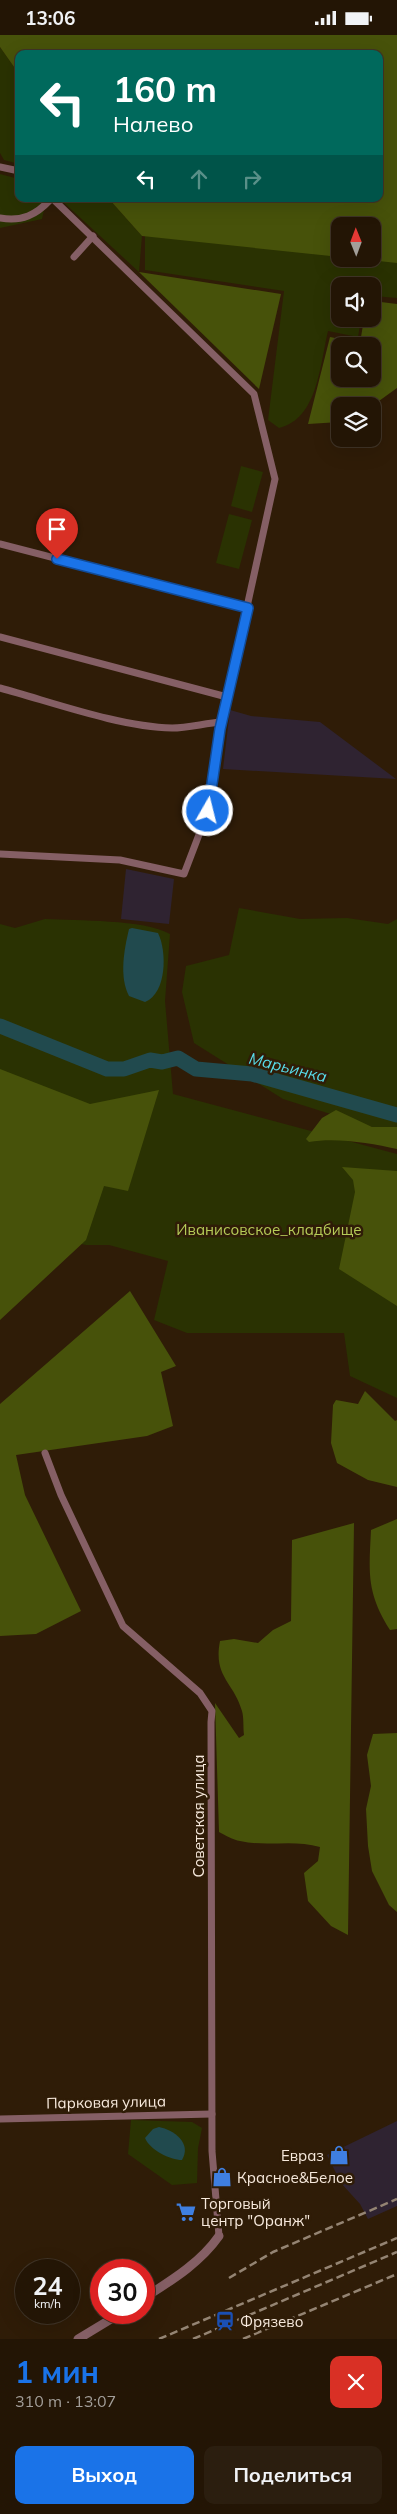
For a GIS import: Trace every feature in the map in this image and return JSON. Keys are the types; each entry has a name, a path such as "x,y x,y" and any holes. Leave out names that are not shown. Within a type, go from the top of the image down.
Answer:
{"street":[{"path":"0,167 15,170"},
{"path":"0,218 21,219 33,215 48,202"},
{"path":"0,854 120,860 184,874 208,811 222,721 275,479 254,394 55,202"},
{"path":"75,258 93,237"},
{"path":"0,544 248,608"},
{"path":"0,637 227,697"},
{"path":"0,688 144,726 188,727 222,721"},
{"name":"Советская улица","path":"45,1453 60,1495 123,1626 200,1693 212,1711 212,2151 220,2236"},
{"name":"Парковая улица","path":"0,2119 212,2114"},
{"path":"155,2291 190,2267 208,2252 220,2236"},
{"path":"78,2339 103,2324"}],"shaded area":[{"path":"230,710 251,716 320,722 396,779 223,769"},
{"path":"126,869 174,879 169,924 121,919"},
{"path":"397,2121 397,2206 368,2219 360,2204 341,2183 327,2155"}],"green space":[{"path":"0,35 397,35 397,263 381,261 381,217 331,217 331,256 142,236 112,202 383,202 383,50 15,50 15,68 0,47"},
{"path":"0,47 15,68 15,163 4,160 0,153"},
{"path":"0,174 15,178 15,202 42,202 45,206 42,219 0,228"},
{"path":"63,202 112,202 142,236 139,272"},
{"path":"397,225 397,298 381,297 381,277 331,277 331,327 360,327 358,337 328,331 319,374 310,402 302,414 292,423 279,428 268,420 284,291 145,270 145,236 331,252 331,267 381,267 381,247"},
{"path":"139,272 281,294 259,389"},
{"path":"381,302 397,304 397,388 381,400 381,397 331,397 331,423 308,424 330,337 331,387 381,387 381,337 361,337 363,327 381,327"},
{"path":"241,466 263,472 252,512 231,506"},
{"path":"229,514 252,520 239,569 216,563"},
{"path":"239,908 300,919 347,918 388,924 397,919 397,1135 283,1099 194,1043 182,992 186,966 229,955"},
{"name":"Иванисовское_кладбище","path":"45,919 127,923 158,929 170,934 165,1001 173,1094 397,1154 397,1398 350,1376 344,1333 187,1333 154,1320 168,1261 109,1245 86,1245 0,1227 0,924 15,928"},
{"path":"0,1069 90,1104 159,1090 128,1191 104,1186 86,1240 0,1320"},
{"path":"336,1110 372,1127 397,1127 397,1149 341,1140 309,1142 306,1139 322,1118"},
{"path":"342,1167 397,1171 397,1306 339,1269 355,1192 353,1180"},
{"path":"130,1291 176,1366 161,1372 173,1426 147,1436 16,1455 25,1495 81,1611 36,1634 0,1636 0,1404"},
{"path":"365,1391 395,1421 397,1420 397,1487 368,1480 337,1463 331,1443 333,1405 336,1400 358,1404"},
{"path":"397,1519 397,1629 390,1630 382,1617 373,1593 370,1570 371,1530"},
{"path":"354,1523 348,1935 331,1926 308,1901 304,1873 318,1861 320,1847 300,1844 250,1843 235,1840 219,1832 215,1703 239,1738 244,1735 242,1711 225,1679 219,1663 220,1641 234,1639 258,1643 273,1630 291,1621 292,1540"},
{"path":"397,1733 397,1912 389,1905 372,1871 368,1846 366,1809 371,1786 367,1755 373,1734"},
{"path":"131,2120 192,2122 202,2128 198,2148 197,2183 172,2185 128,2154"}],"water":[{"path":"129,929 158,933 163,950 163,971 158,990 145,1002 129,996 124,980 125,946"},
{"path":"159,2127 176,2134 180,2138 185,2148 182,2160 172,2158 151,2147 145,2138 153,2129"}],"waterway":[{"name":"Марьинка","path":"0,1026 107,1069 124,1069 150,1060 162,1062 178,1058 196,1069 252,1074 397,1115"}],"railway":[{"path":"229,2278 273,2252 397,2199"},
{"path":"159,2339 397,2238"},
{"path":"193,2339 397,2252"},
{"path":"243,2339 397,2274"}],"place":[{"name":"Евраз","path":"339,2155"},
{"name":"Красное&Белое","path":"222,2177"},
{"name":"Торговый центр \"Оранж\"","path":"186,2212"},
{"name":"Фрязево","path":"225,2321"}],"route":[{"path":"57,559 248,608 220,729 208,811"}]}
